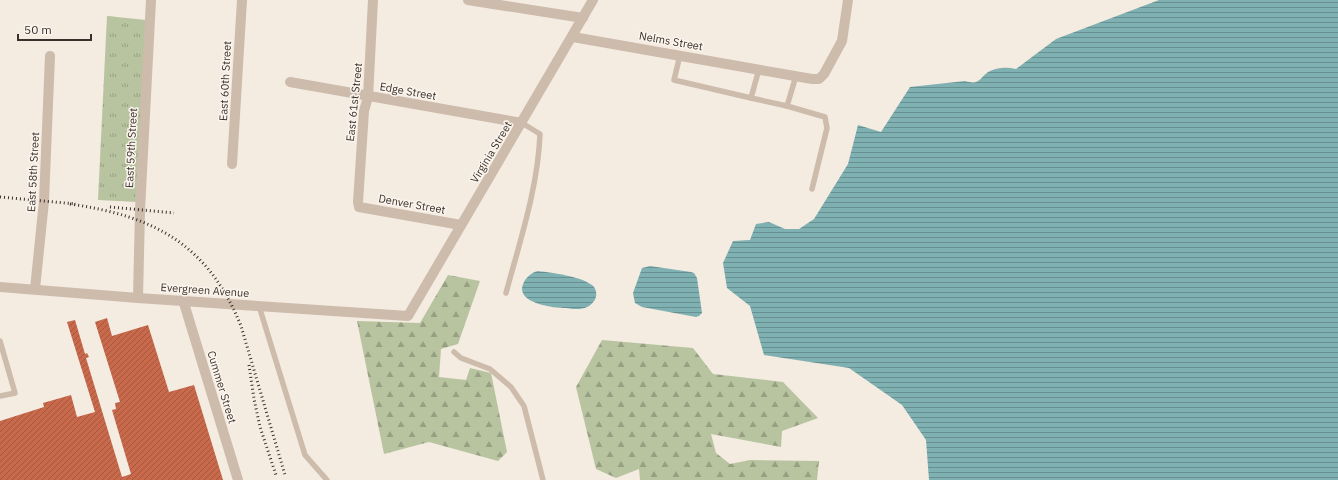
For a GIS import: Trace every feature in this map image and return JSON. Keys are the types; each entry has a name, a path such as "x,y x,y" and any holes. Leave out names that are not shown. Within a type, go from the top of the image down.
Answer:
{"street":[{"name":"East 59th Street","path":"138,298 140,205 151,0"},
{"name":"East 60th Street","path":"232,164 242,0"},
{"name":"East 61st Street","path":"359,207 358,202 364,111 368,96 373,0"},
{"path":"468,0 497,2 583,18"},
{"name":"Virginia Street","path":"408,316 573,37 593,0"},
{"name":"Nelms Street","path":"573,37 819,79 824,74 842,41 848,0"},
{"name":"East 58th Street","path":"36,289 44,201 50,56"},
{"name":"Edge Street","path":"290,82 522,123"},
{"name":"Denver Street","path":"359,207 461,225"},
{"name":"Evergreen Avenue","path":"0,287 408,316"},
{"name":"Cummer Street","path":"183,300 238,480"}],"lane":[{"path":"680,55 674,80 787,106 825,117 827,128 812,189"},
{"path":"751,98 762,69"},
{"path":"787,106 796,76"},
{"path":"506,293 532,190 539,148 540,134 522,123"},
{"path":"259,306 306,455 327,480"},
{"path":"0,341 15,393 0,396"},
{"path":"454,352 461,358 490,369 511,387 524,406 543,480"}],"green space":[{"path":"107,16 146,20 137,202 98,200"},
{"path":"448,275 480,281 458,344 441,349 439,377 466,380 470,368 491,373 507,452 498,461 429,442 384,454 357,321 420,323"},
{"path":"602,340 693,348 713,374 783,382 818,418 782,431 781,447 711,434 716,453 730,464 750,460 819,461 817,480 640,480 639,469 616,478 596,469 576,387"}],"water":[{"path":"1159,0 1338,0 1338,480 929,480 926,440 902,405 849,368 764,355 750,306 727,288 723,263 733,241 750,240 756,224 769,222 785,229 799,229 814,219 848,164 858,125 881,132 910,87 965,81 977,82 986,73 993,70 1003,68 1016,69 1056,39"},
{"path":"650,266 694,273 697,278 702,313 696,317 642,307 635,303 633,293 642,268"},
{"path":"538,271 566,275 587,282 592,285 596,291 595,300 593,303 582,309 552,307 536,303 524,295 522,289 527,278 534,272"}],"building":[{"path":"107,318 112,336 148,325 169,392 194,385 223,480 0,480 0,421 44,407 43,403 71,395 77,417 95,412 67,322 75,320 85,354 87,353 89,357 86,358 122,477 131,474 112,410 116,409 115,403 120,402 95,322"}],"railway":[{"path":"0,197 76,204"},
{"path":"70,204 100,209 152,226 175,239 195,255 212,274 228,298 241,326 285,475"},
{"path":"110,207 174,213"},
{"path":"249,365 260,427 276,475"}]}
